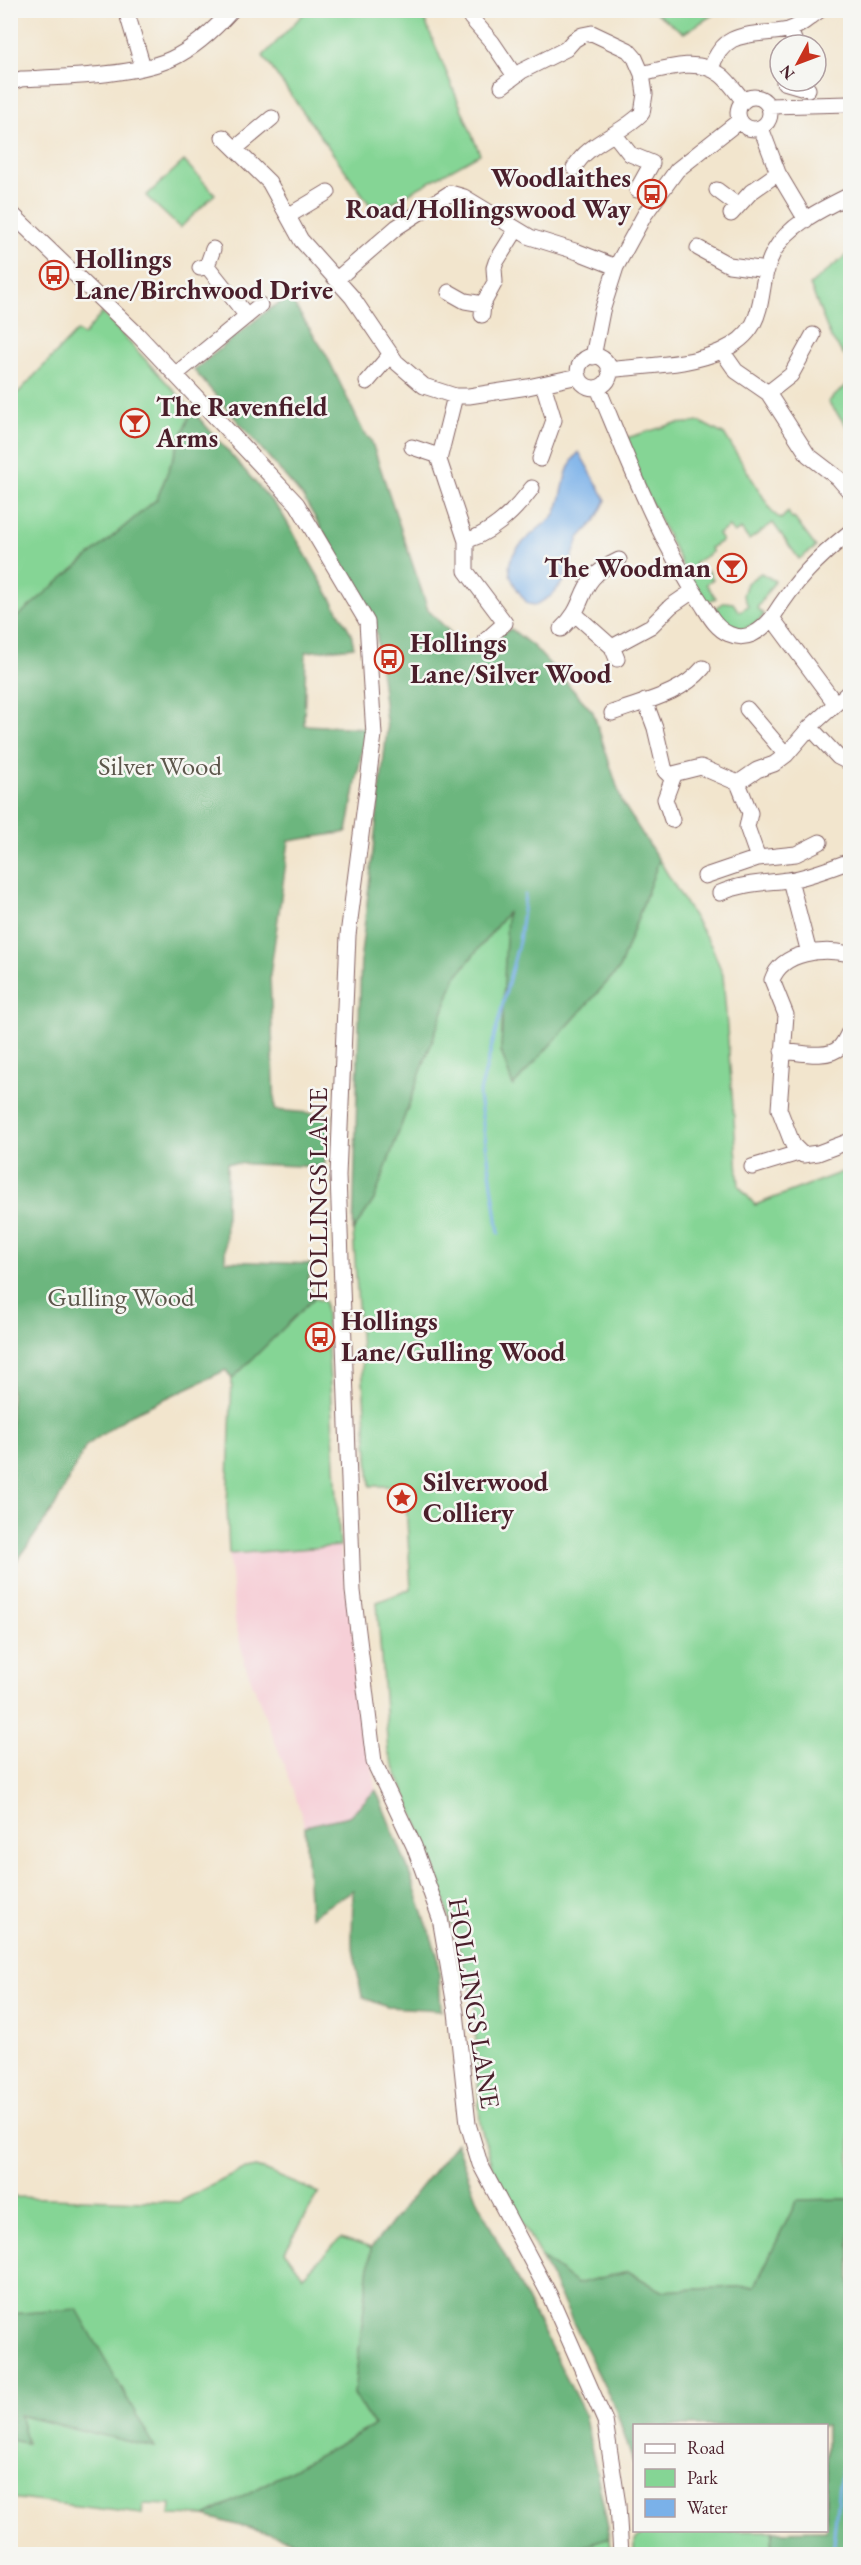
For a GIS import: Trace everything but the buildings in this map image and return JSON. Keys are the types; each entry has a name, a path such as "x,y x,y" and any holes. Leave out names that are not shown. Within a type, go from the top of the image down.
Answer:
{"street":[{"path":"126,10 143,67"},
{"path":"11,81 143,67 171,59 204,38 232,10"},
{"path":"711,69 715,56 730,40 751,33 789,30 820,10"},
{"path":"471,18 492,42 515,76"},
{"path":"502,86 515,76 566,49 582,35 592,33 628,50 635,58 642,74 645,94 642,113 615,135 586,152 574,168"},
{"path":"642,74 674,66 701,66 721,75 743,100"},
{"path":"754,96 759,97 769,106 770,117 761,128 747,128 739,121 737,110 743,100 754,96"},
{"path":"769,106 850,104"},
{"path":"236,147 272,118"},
{"path":"593,357 602,311 616,267 645,214 677,170 739,121"},
{"path":"761,128 778,173 806,220"},
{"path":"615,135 630,154 652,163 637,190"},
{"path":"223,137 236,147 269,182 301,240 337,279 390,355 424,386 455,396 488,394 579,376"},
{"path":"717,190 734,210 763,183 778,173"},
{"path":"288,216 328,192"},
{"path":"337,279 397,227 450,193 464,197 538,241 578,252 616,267"},
{"path":"609,370 694,359 722,351 743,337 758,317 767,270 775,249 806,220 850,195"},
{"name":"HOLLINGS LANE","path":"10,212 66,263 176,374 297,504 367,622 374,735 348,935 338,1176 353,1592 374,1762 414,1845 440,1918 456,2012 468,2124 476,2153 549,2294 605,2421 618,2505 621,2554"},
{"path":"449,292 483,309 495,282 496,262 516,230"},
{"path":"698,248 729,265 767,270"},
{"path":"213,249 203,267 247,316"},
{"path":"176,374 260,305"},
{"path":"768,393 791,375 813,335"},
{"path":"722,351 736,372 768,393 807,455 838,478 850,492"},
{"path":"368,382 390,355"},
{"path":"593,357 604,360 609,370 607,381 598,388 586,386 579,376 580,364 593,357"},
{"path":"540,459 554,420 543,384"},
{"path":"598,388 654,521 693,591 718,628 739,637 762,630 817,558 850,532"},
{"path":"455,396 439,456 452,504 466,541 462,579 505,623 486,640"},
{"path":"412,447 439,456"},
{"path":"466,541 481,536 508,515 532,488"},
{"path":"561,629 576,615 583,592 592,576 620,560"},
{"path":"576,615 614,653 693,591"},
{"path":"772,618 835,703"},
{"path":"612,713 672,693 695,678 703,668"},
{"path":"738,783 786,755 835,703 850,692"},
{"path":"645,701 655,728 665,771 674,775 701,767 738,783 750,813 747,827 758,858"},
{"path":"747,709 786,755"},
{"path":"810,728 838,757 850,763"},
{"path":"672,820 665,799 674,775"},
{"path":"705,876 758,858 796,854 820,842"},
{"path":"720,893 734,887 762,881 790,880 850,861"},
{"path":"790,880 809,953"},
{"path":"798,1153 779,1108 786,1015 772,980 781,963 809,953 850,954"},
{"path":"782,1052 826,1054 834,1052 841,1047 850,1030"},
{"path":"752,1167 798,1153 803,1155 818,1153 850,1141"}],"shaded area":[{"path":"340,1546 376,1790 349,1816 305,1826 291,1783 245,1664 235,1621 229,1554"}],"green space":[{"path":"306,11 421,11 480,154 375,212 263,56"},
{"path":"653,11 719,11 684,33"},
{"path":"184,161 215,194 180,228 146,196"},
{"path":"850,252 850,363 831,338 810,285"},
{"path":"289,297 326,354 364,433 371,440 428,610 470,652 511,629 534,647 593,712 622,802 659,860 619,969 513,1086 501,1051 507,913 455,978 374,1200 353,1231 361,954 387,730 375,620 303,497 194,370 268,310"},
{"path":"102,313 192,410 157,499 11,622 11,400 77,331 83,336"},
{"path":"850,382 850,430 828,402"},
{"name":"Silver Wood","path":"192,410 281,512 351,633 354,647 306,652 304,725 366,728 347,832 289,841 270,975 275,1110 332,1115 324,1167 227,1163 225,1261 313,1264 308,1281 314,1298 232,1379 226,1370 130,1415 86,1446 55,1506 11,1570 11,622 157,499"},
{"path":"700,422 725,435 773,513 781,519 788,512 816,547 799,559 773,523 749,540 741,529 734,533 729,527 718,534 722,541 710,548 712,552 694,564 701,575 708,571 713,579 706,584 716,598 702,605 620,440 673,424"},
{"path":"761,573 775,581 757,608 764,615 744,629 719,628 710,612 725,602 733,603 739,612 748,606 743,595 747,583"},
{"path":"659,860 712,947 723,975 739,1186 755,1205 850,1169 850,2199 797,2200 755,2286 661,2291 628,2271 577,2284 541,2257 492,2167 480,2124 474,1999 434,1864 388,1752 377,1602 411,1589 405,1486 370,1486 353,1231 374,1200 455,978 508,912 501,1051 513,1086 619,969"},
{"path":"314,1298 325,1302 340,1546 229,1554 227,1506 232,1379"},
{"path":"376,1790 407,1866 438,1957 441,2010 387,2007 362,1997 352,1943 353,1890 310,1917 305,1826 349,1816"},
{"path":"456,2143 476,2198 584,2413 610,2537 555,2554 340,2554 205,2516 374,2426 354,2394 371,2248"},
{"path":"256,2167 319,2193 285,2251 303,2276 341,2238 371,2248 354,2394 374,2426 205,2516 170,2515 171,2505 143,2504 142,2514 11,2498 11,2440 27,2443 18,2415 154,2447 77,2310 11,2314 11,2194 16,2197 179,2202 242,2170"},
{"path":"850,2199 850,2554 770,2554 774,2532 828,2532 828,2424 633,2424 633,2462 616,2410 541,2257 577,2284 628,2271 661,2291 755,2286 797,2200"},
{"path":"77,2309 155,2448 19,2415 27,2443 11,2440 11,2314"},
{"path":"644,2532 774,2532 770,2554 635,2554 635,2540"},
{"path":"610,2537 611,2554 555,2554"}],"water":[{"path":"579,452 606,500 595,521 579,538 564,581 551,596 536,605 528,604 512,580 510,563 519,546 555,514 569,466"}],"waterway":[{"path":"499,1233 479,1096 519,941 525,895"},
{"path":"832,2554 839,2485 850,2434"}],"place":[{"name":"Woodlaithes Road/Hollingswood Way","path":"652,194"},
{"name":"Hollings Lane/Birchwood Drive","path":"54,275"},
{"name":"The Ravenfield Arms","path":"135,423"},
{"name":"The Woodman","path":"732,568"},
{"name":"Hollings Lane/Silver Wood","path":"389,659"},
{"name":"Hollings Lane/Gulling Wood","path":"320,1337"},
{"name":"Silverwood Colliery","path":"402,1498"}],"park label":[{"name":"Gulling Wood","path":"121,1297"}]}
